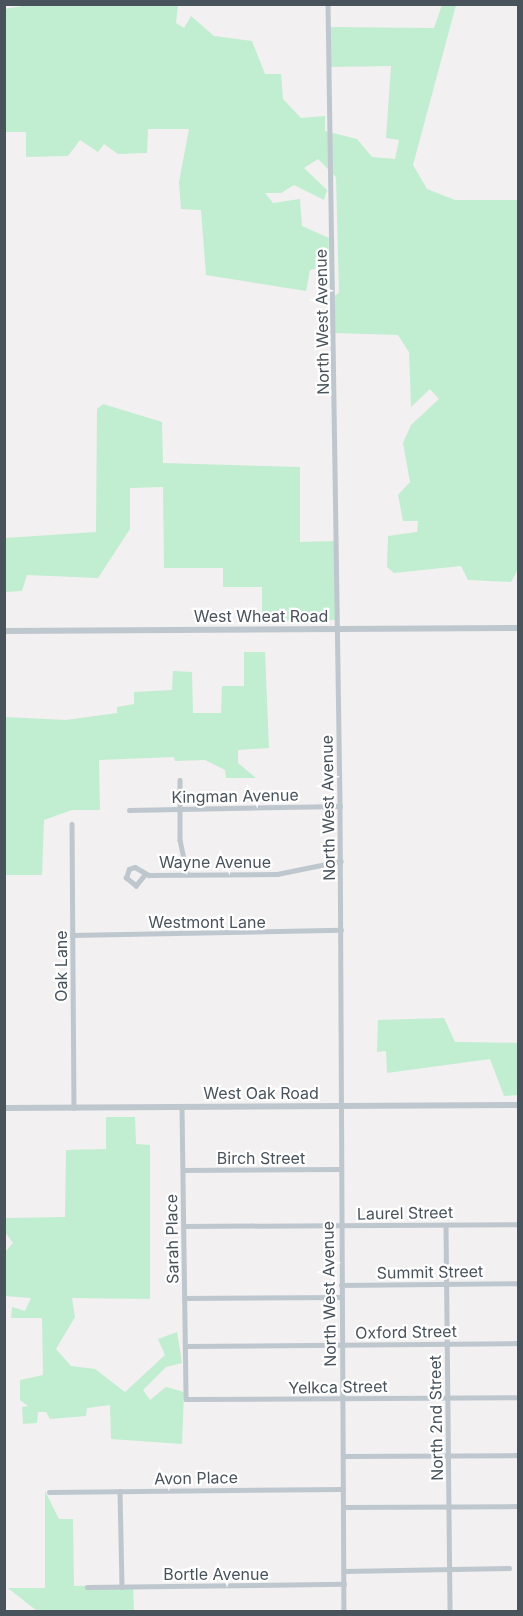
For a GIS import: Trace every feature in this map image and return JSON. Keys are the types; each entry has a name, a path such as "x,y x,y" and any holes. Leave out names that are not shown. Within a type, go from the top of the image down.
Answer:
{"street":[{"name":"North West Avenue","path":"328,4 341,861 340,1169 344,1611"},
{"name":"West Wheat Road","path":"4,631 519,628"},
{"path":"180,780 181,847 187,874"},
{"name":"Kingman Avenue","path":"129,810 340,806"},
{"name":"Oak Lane","path":"72,824 74,1108"},
{"name":"Wayne Avenue","path":"145,874 136,886 126,878 129,869 135,867 149,875 290,874 341,861"},
{"name":"Westmont Lane","path":"72,935 341,930"},
{"name":"West Oak Road","path":"4,1108 519,1105"},
{"name":"Sarah Place","path":"182,1107 185,1371"},
{"name":"Birch Street","path":"183,1170 340,1169"},
{"name":"Laurel Street","path":"184,1226 519,1224"},
{"name":"North 2nd Street","path":"446,1225 450,1611"},
{"name":"Summit Street","path":"341,1285 519,1283"},
{"path":"184,1299 342,1297"},
{"name":"Oxford Street","path":"185,1346 519,1343"},
{"name":"Yelkca Street","path":"185,1371 185,1394 192,1401 519,1397"},
{"path":"343,1456 519,1455"},
{"name":"Avon Place","path":"49,1491 343,1489"},
{"path":"120,1491 122,1587"},
{"path":"344,1507 519,1506"},
{"path":"344,1571 510,1568"},
{"name":"Bortle Avenue","path":"87,1587 344,1584"}],"green space":[{"path":"35,4 178,5 176,23 184,28 191,16 214,36 252,41 265,74 281,74 283,99 301,118 325,116 325,131 357,139 372,157 395,159 399,140 386,138 391,66 330,67 329,27 434,28 442,5 456,5 413,165 427,189 455,200 517,200 518,196 518,569 511,582 468,580 461,566 394,573 387,567 388,536 417,532 418,521 403,521 398,495 410,482 403,443 411,425 439,399 430,389 411,407 409,352 398,335 334,333 334,296 339,293 336,177 318,159 304,168 327,190 324,200 294,185 281,193 265,193 273,203 300,199 302,226 329,238 328,266 310,270 306,291 206,275 201,210 181,209 179,182 189,129 148,129 147,153 118,154 104,144 98,152 80,140 68,156 26,157 26,132 5,132 4,9"},
{"path":"103,404 162,422 163,463 300,467 300,542 336,541 337,620 262,621 262,587 223,587 223,568 164,568 163,487 130,488 130,529 98,578 27,575 22,591 5,592 5,538 96,532 97,409"},
{"path":"244,652 265,652 269,748 238,750 238,763 256,778 226,778 225,770 205,760 175,761 174,757 99,760 100,810 72,810 44,820 42,875 5,875 5,717 66,720 117,713 117,707 134,704 134,692 172,690 173,671 192,672 193,713 221,713 222,686 244,686"},
{"path":"444,1018 455,1042 518,1043 518,1095 504,1096 490,1059 387,1073 386,1051 377,1052 378,1020"},
{"path":"106,1117 135,1117 136,1144 150,1145 150,1299 72,1298 75,1317 56,1349 71,1366 95,1369 125,1392 165,1355 158,1339 177,1332 182,1363 166,1367 143,1390 150,1400 166,1387 184,1392 182,1444 111,1439 110,1405 87,1408 86,1416 50,1419 46,1412 38,1412 37,1423 23,1424 22,1407 28,1406 20,1400 20,1380 43,1375 42,1318 11,1318 12,1307 25,1311 31,1298 5,1296 5,1252 13,1243 5,1232 5,1218 65,1217 66,1150 106,1149"},
{"path":"45,1491 59,1519 73,1519 74,1586 133,1585 134,1611 37,1611 8,1588 45,1588"}]}
